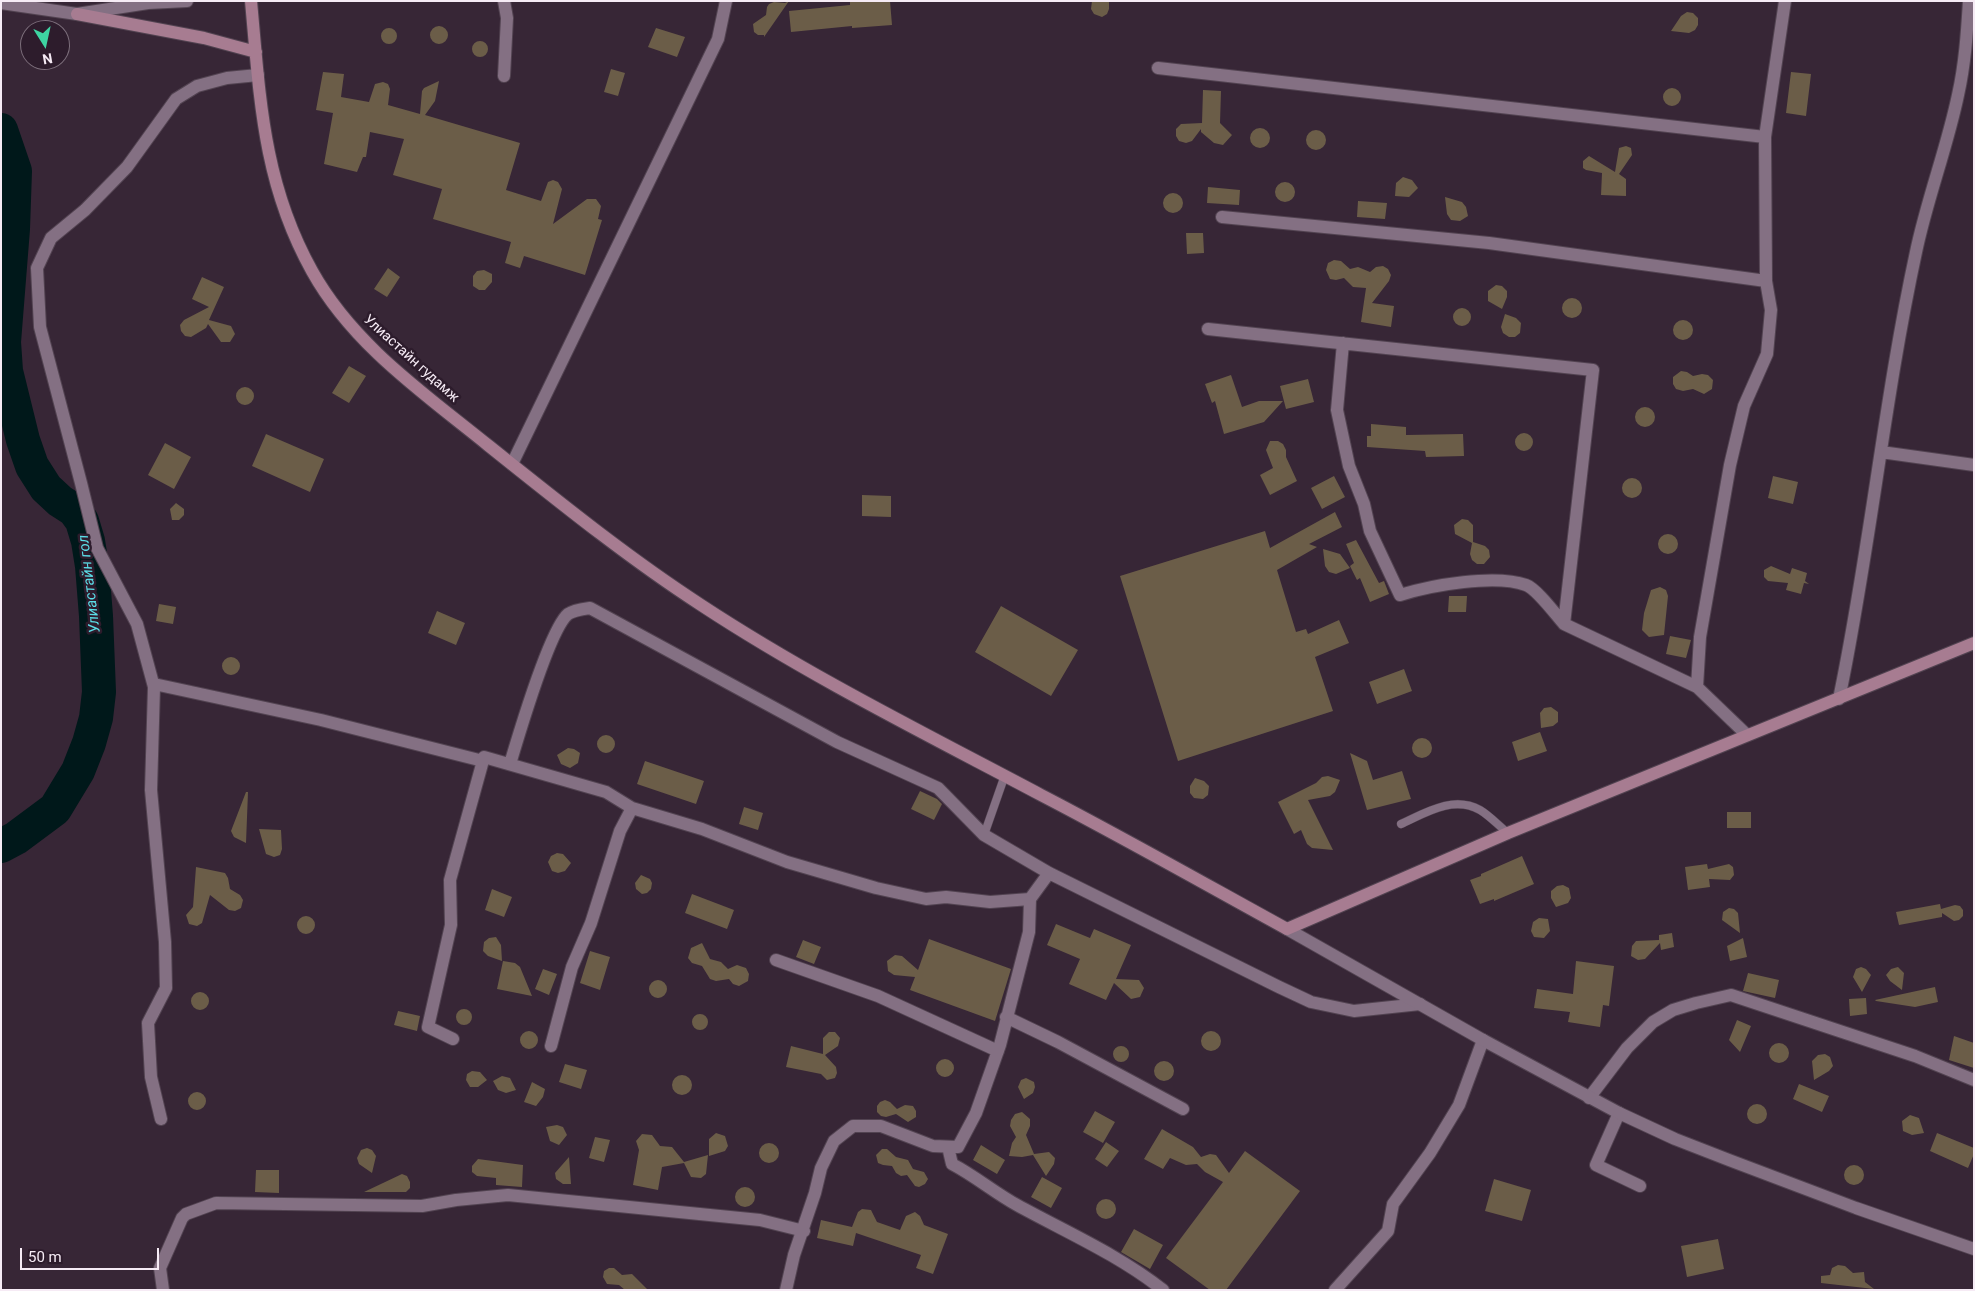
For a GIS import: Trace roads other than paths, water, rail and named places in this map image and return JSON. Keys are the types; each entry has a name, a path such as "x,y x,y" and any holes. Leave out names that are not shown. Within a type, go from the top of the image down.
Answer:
{"main road":[{"name":"Улиастайн гудамж","path":"251,1 264,135 272,172 290,225 314,275 336,308 364,342 404,378 599,532 699,604 785,657 1287,929"},
{"path":"77,14 204,38 256,52"},
{"path":"1287,929 1508,833 1974,643"}],"street":[{"path":"1,3 77,14 144,2 187,1"},
{"path":"504,1 507,18 504,76"},
{"path":"512,464 718,39 726,1"},
{"path":"1697,687 1700,637 1730,465 1744,406 1766,354 1771,310 1766,281 1765,137 1785,1"},
{"path":"1839,699 1854,624 1889,394 1916,250 1958,94 1965,54 1969,1"},
{"path":"1158,68 1765,137"},
{"path":"161,1120 151,1077 148,1023 166,988 165,942 151,790 154,684 137,624 97,548 82,483 40,327 37,268 51,238 85,210 127,167 176,99 197,86 227,78 258,75"},
{"path":"1222,217 1489,243 1766,281"},
{"path":"1208,329 1593,370 1564,624"},
{"path":"1343,343 1337,410 1349,466 1364,504 1370,531 1400,595 1416,590 1495,580 1528,586 1551,608 1564,624 1697,687 1747,735"},
{"path":"1881,452 1974,465"},
{"path":"510,764 527,709 556,634 568,615 578,610 590,608 837,742 938,788 984,835 1049,873 1311,1002 1354,1011 1420,1004"},
{"path":"154,684 321,720 483,761"},
{"path":"453,1040 428,1027 451,925 450,880 484,757 606,792 632,808 702,829 787,862 876,888 926,899 946,897 990,902 1030,899"},
{"path":"551,1046 572,967 591,923 620,831 632,808"},
{"path":"786,1290 794,1255 804,1231 820,1168 834,1141 853,1126 881,1126 933,1146 958,1147 976,1114 998,1051 1029,932 1030,899 1049,873"},
{"path":"1287,929 1483,1040 1619,1114 1675,1139 1856,1208 1974,1249"},
{"path":"776,960 878,996 998,1051"},
{"path":"1589,1098 1627,1048 1653,1022 1673,1010 1696,1002 1731,995 1916,1056 1974,1080"},
{"path":"1006,1017 1058,1042 1184,1109"},
{"path":"1335,1290 1388,1231 1393,1204 1430,1153 1459,1105 1483,1040"},
{"path":"1619,1114 1596,1165 1640,1186"},
{"path":"948,1147 952,1164 1015,1204 1111,1255 1146,1276 1163,1290"},
{"path":"163,1290 160,1268 182,1218 186,1214 216,1203 422,1206 456,1200 508,1195 760,1220 804,1231"}],"lane":[{"path":"984,835 1005,776"},
{"path":"1401,824 1440,806 1466,805 1480,810 1508,833"}],"waterway":[{"name":"Улиастайн гол","path":"1,130 15,171 13,229 4,342 6,371 23,440 32,466 46,488 60,501 74,510 82,521 88,541 96,616 99,692 96,718 89,743 78,771 55,809 16,838 1,846"}]}
